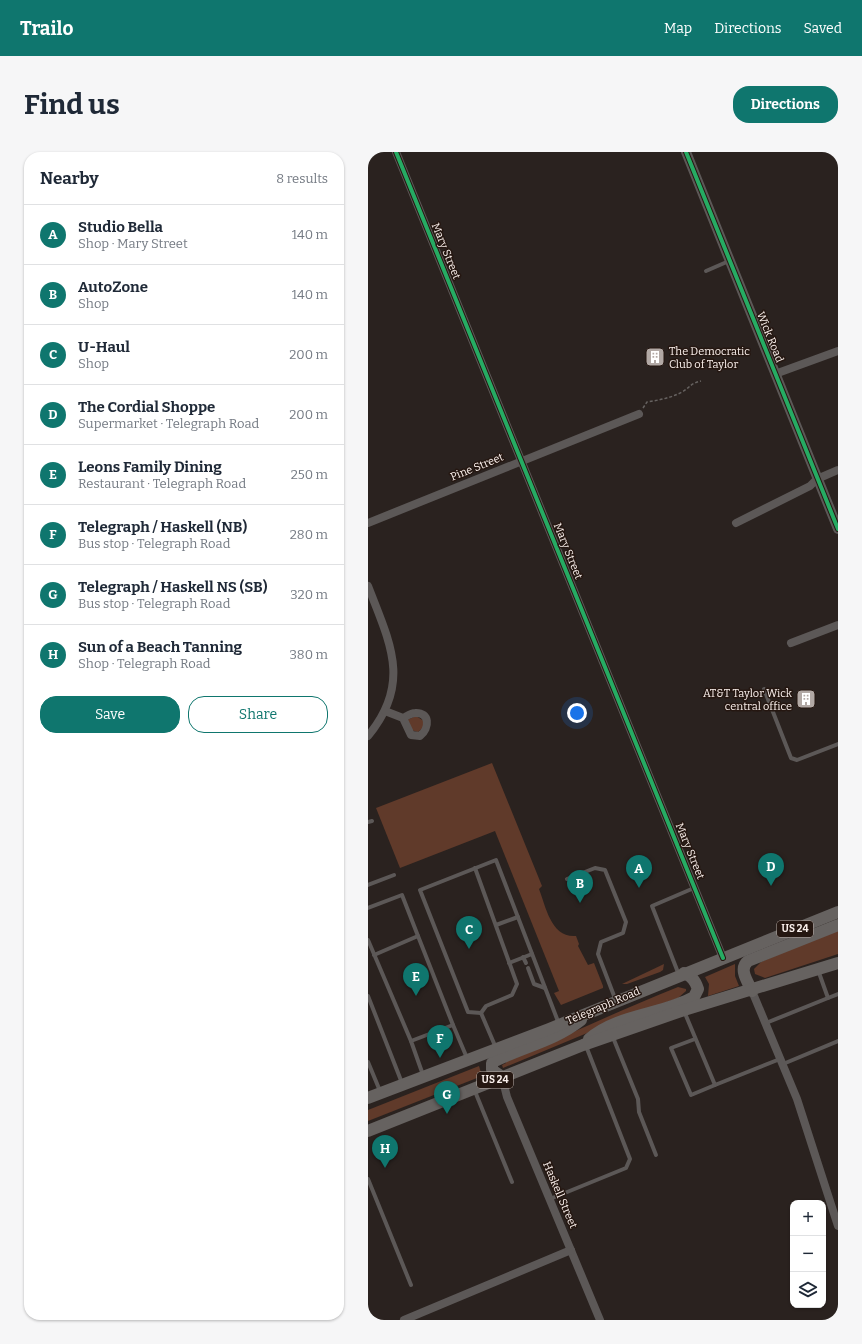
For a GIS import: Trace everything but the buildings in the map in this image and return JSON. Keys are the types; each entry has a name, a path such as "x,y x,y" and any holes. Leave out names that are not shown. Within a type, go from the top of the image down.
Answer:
{"main road":[{"name":"Telegraph Road","path":"368,1098 559,1025 681,974 838,912"},
{"path":"752,991 743,971 744,966 748,961 838,925"},
{"name":"US 24","path":"368,1131 584,1044 684,1010 752,991 838,964"},
{"path":"584,1044 598,1031 616,1023 694,997 698,989 694,978 681,974"},
{"path":"502,1077 492,1070 492,1063 567,1031 593,1011"}],"street":[{"name":"Mary Street","path":"396,152 723,958"},
{"name":"Wick Road","path":"686,152 838,529"},
{"path":"775,374 838,351"},
{"name":"Pine Street","path":"368,523 638,414"},
{"path":"736,523 810,486 817,479 838,470"},
{"path":"368,586 392,649 393,679 385,710 378,724 368,736"},
{"path":"791,643 838,625"},
{"path":"385,710 403,718"},
{"path":"752,991 806,1124 828,1199 838,1226"},
{"name":"Haskell Street","path":"502,1077 507,1097 600,1320"},
{"path":"404,1320 571,1250"}],"lane":[{"path":"706,271 730,261"},
{"path":"764,689 791,758 797,760 838,744"},
{"path":"481,1013 468,1012 420,890 496,860 559,1025"},
{"path":"475,868 517,984 512,995 486,1006 481,1013"},
{"path":"568,879 595,868 605,870 626,922 623,932 601,942 598,954 616,1001"},
{"path":"368,885 394,875"},
{"path":"681,974 652,906 695,888"},
{"path":"368,908 402,895 467,1060"},
{"path":"496,925 518,917"},
{"path":"374,955 418,936"},
{"path":"368,940 411,1041 424,1077"},
{"path":"509,963 532,954"},
{"path":"523,957 526,963"},
{"path":"528,968 534,984 545,988"},
{"path":"818,970 828,998"},
{"path":"766,1023 838,994"},
{"path":"368,996 403,1085"},
{"path":"684,1010 715,1085"},
{"path":"481,1013 497,1049"},
{"path":"411,1041 453,1025"},
{"path":"612,1035 638,1099 639,1112 656,1155"},
{"path":"695,1039 671,1048 691,1095 715,1085 838,1042"},
{"path":"550,1199 626,1168 630,1159 584,1044"},
{"path":"368,1062 381,1094"},
{"path":"474,1089 512,1182"},
{"path":"368,1179 411,1285"}],"path":[{"path":"638,414 647,402 667,398 684,392 691,383 701,380"}],"shaded area":[{"path":"416,716 424,721 424,727 418,732 411,730 407,720"},
{"path":"492,763 542,886 539,889 547,912 555,927 561,932 576,936 579,944 578,946 588,965 594,963 603,986 603,988 561,1005 554,993 559,991 495,831 400,868 376,808"},
{"path":"838,929 838,954 765,978 755,974 754,969 761,962"},
{"path":"664,964 663,970 660,972 627,984 622,984"},
{"path":"735,964 735,976 739,986 708,996 709,984 705,977"},
{"path":"678,987 686,989 686,991 678,998 616,1021 503,1068 502,1065 506,1063 506,1061"},
{"path":"479,1066 482,1076 368,1121 368,1110"}],"cycle path":[{"path":"396,152 723,958"},
{"path":"686,152 838,529"}],"place":[{"name":"The Democratic Club of Taylor","path":"655,357"},
{"name":"AT&T Taylor Wick central office","path":"806,699"},
{"name":"The Cordial Shoppe","path":"771,886"},
{"name":"Studio Bella","path":"639,888"},
{"name":"AutoZone","path":"580,903"},
{"name":"U-Haul","path":"469,949"},
{"name":"Leons Family Dining","path":"416,996"},
{"name":"Telegraph / Haskell (NB)","path":"440,1058"},
{"name":"Telegraph / Haskell NS (SB)","path":"447,1114"},
{"name":"Sun of a Beach Tanning","path":"385,1168"}]}
